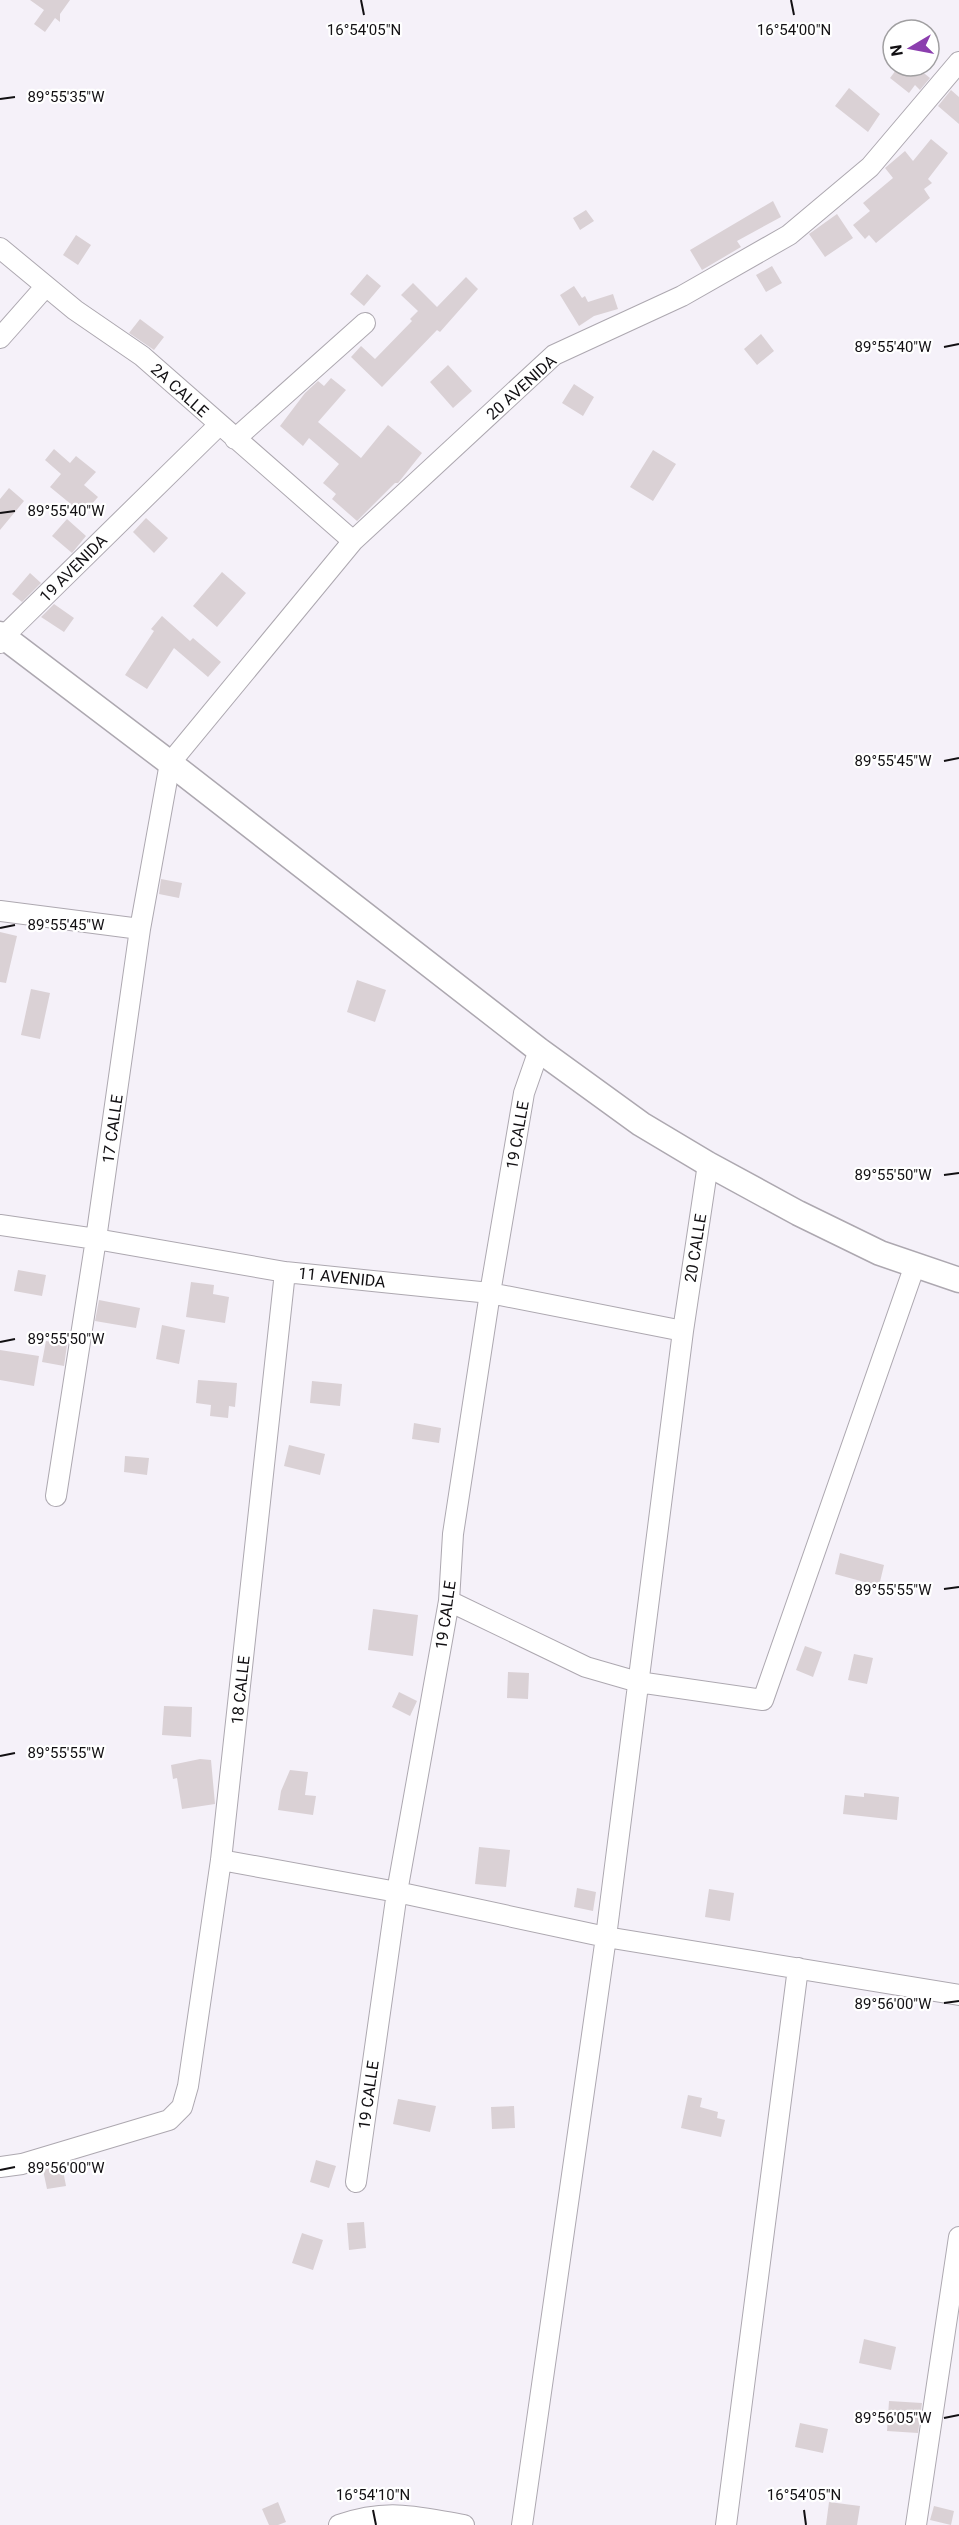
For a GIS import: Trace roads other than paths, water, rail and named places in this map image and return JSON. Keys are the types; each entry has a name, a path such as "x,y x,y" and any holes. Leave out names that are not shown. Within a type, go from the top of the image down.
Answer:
{"main road":[{"path":"1,638 170,763 539,1050 641,1124 708,1164 849,1238 880,1253 959,1280"}],"street":[{"name":"20 AVENIDA","path":"170,763 353,541 554,355 681,296 789,235 870,167 959,62"},
{"name":"2A CALLE","path":"0,248 75,310 142,356 353,541"},
{"path":"0,338 46,286"},
{"path":"235,439 365,323"},
{"name":"19 AVENIDA","path":"1,638 219,425"},
{"name":"17 CALLE","path":"56,1496 96,1239 140,929 170,763"},
{"path":"0,911 140,929"},
{"name":"19 CALLE","path":"356,2182 397,1892 449,1601 453,1534 490,1293 524,1093 539,1050"},
{"name":"20 CALLE","path":"522,2525 606,1936 683,1331 708,1164"},
{"name":"11 AVENIDA","path":"0,1225 96,1239 285,1272 490,1293 683,1331"},
{"path":"449,1601 586,1667 638,1682 763,1700 915,1265"},
{"name":"18 CALLE","path":"0,2168 22,2164 169,2120 182,2107 190,2074 221,1860 285,1272"},
{"path":"221,1860 397,1892 606,1936 959,1995"},
{"path":"726,2525 798,1968"},
{"path":"916,2525 959,2237"},
{"path":"339,2525 365,2516 392,2514 464,2525"}]}
